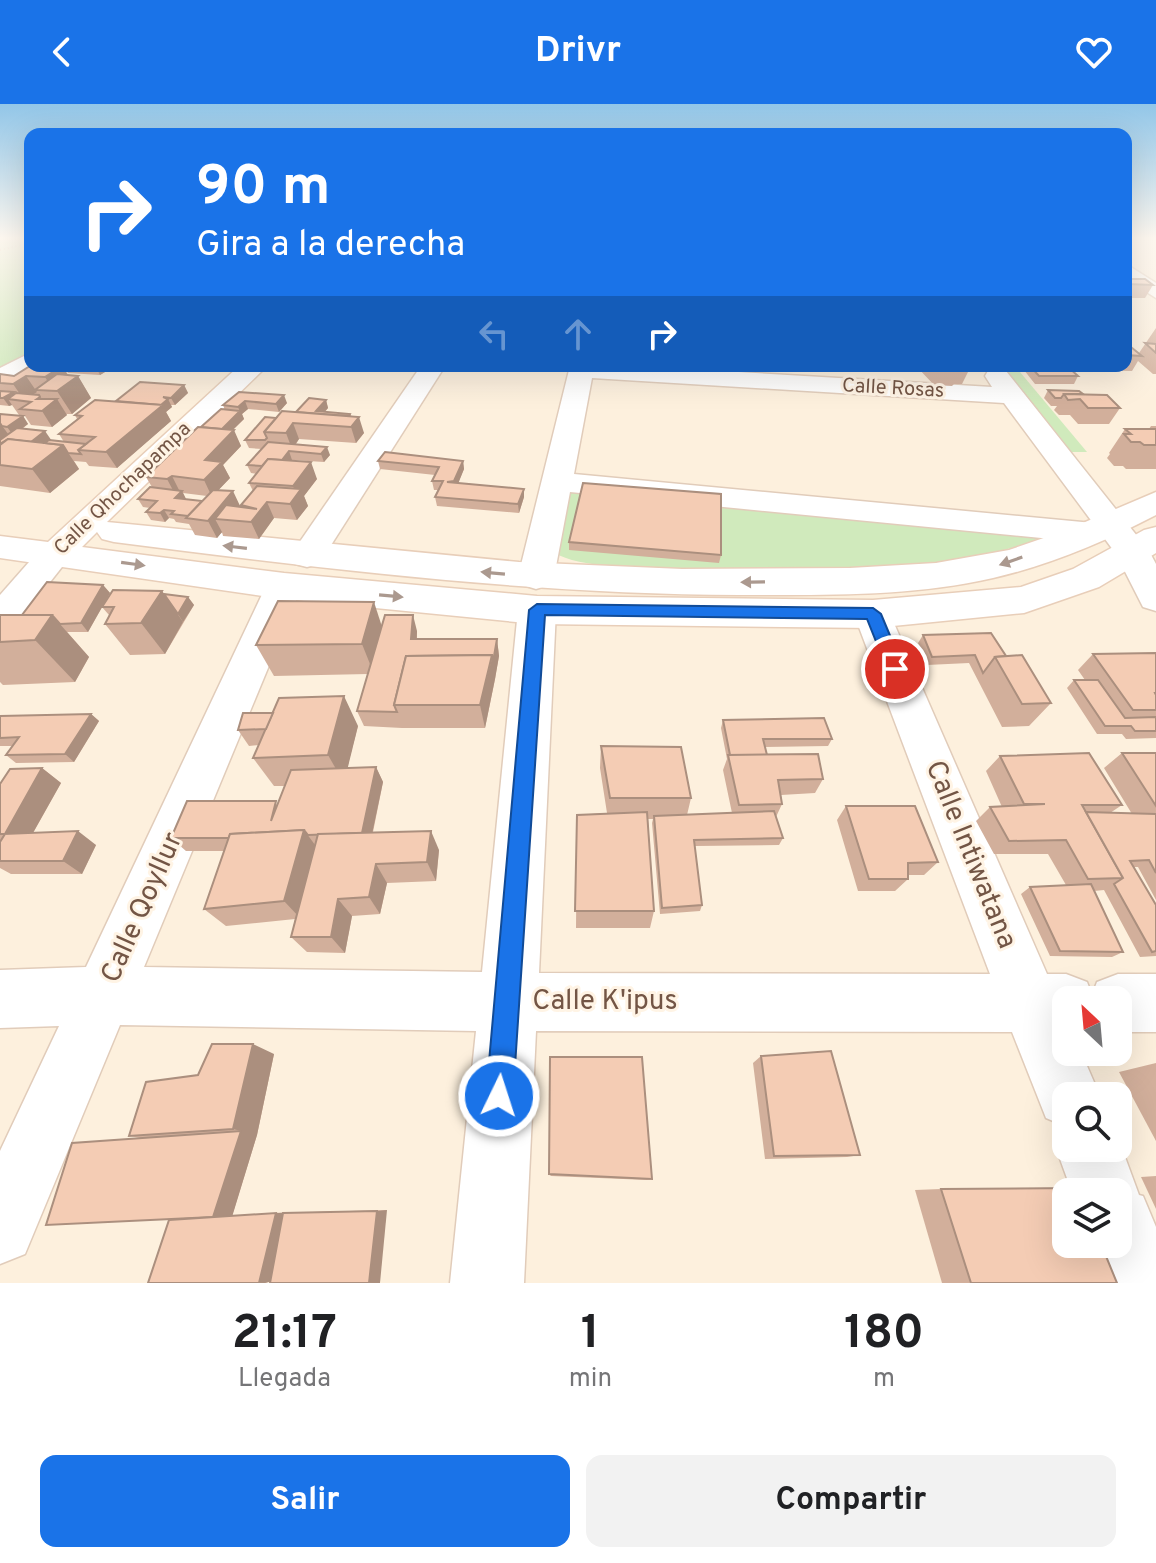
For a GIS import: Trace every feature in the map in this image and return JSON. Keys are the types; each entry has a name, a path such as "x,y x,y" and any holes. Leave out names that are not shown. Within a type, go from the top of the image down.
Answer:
{"main road":[{"name":"Calle Qhochapampa","path":"68,540 248,372"},
{"path":"0,517 68,540 296,571 537,594 873,614 1024,600 1086,578 1135,557 1156,502"},
{"path":"0,547 68,540"},
{"path":"537,594 723,583 856,581 930,576 995,566 1135,557"}],"street":[{"path":"0,379 24,364"},
{"name":"Calle Qoyllur","path":"0,1229 296,571 429,372"},
{"path":"487,1283 537,594 580,372"},
{"name":"Calle Rosas","path":"643,372 1014,396"},
{"path":"993,372 1135,557"},
{"path":"558,482 1135,557"},
{"name":"Calle Qhochapampa","path":"0,620 68,540"},
{"name":"Calle Intiwatana","path":"873,614 1048,1003 1065,1082"},
{"name":"Calle K'ipus","path":"0,999 104,996 506,1002 1048,1003"},
{"path":"1132,1003 1156,1003"},
{"path":"1132,1256 1143,1283"}],"green space":[{"path":"0,292 24,292 24,356 0,370"},
{"path":"1005,372 1020,372 1087,452 1067,452"},
{"path":"569,491 1035,534 1038,539 965,558 878,569 671,570 601,565 555,553"}],"building":[{"path":"1145,343 1156,344 1156,353"},
{"path":"24,370 53,372 45,377 26,376 13,384 0,383 0,374 14,376"},
{"path":"1035,372 1074,372 1078,376 1039,376"},
{"path":"57,374 78,376 57,391 35,390"},
{"path":"140,382 184,385 171,398 163,397 168,399 161,405 116,401"},
{"path":"1048,390 1079,391 1083,394 1064,394 1061,398 1055,398"},
{"path":"0,391 14,392 0,398"},
{"path":"239,392 284,395 276,404 245,401 238,407 223,405"},
{"path":"16,393 39,395 37,399 57,399 42,411 20,409 31,402 8,399"},
{"path":"1064,394 1107,395 1120,408 1088,408 1080,399 1068,400"},
{"path":"309,398 326,400 316,411 350,414 296,412"},
{"path":"95,400 163,405 106,452 78,450 95,437 59,434 82,416 75,415"},
{"path":"221,409 240,411 222,429 201,427"},
{"path":"282,411 359,417 351,427 293,423 286,433 264,432"},
{"path":"0,414 23,416 7,427 0,423"},
{"path":"265,417 276,418 264,432 267,438 245,440"},
{"path":"198,427 234,430 205,460 222,462 204,480 146,477"},
{"path":"17,428 45,431 31,442 8,439 0,444 0,440"},
{"path":"1125,429 1156,429 1156,445 1131,442 1124,434 1131,434"},
{"path":"8,439 63,445 32,469 0,465 0,445"},
{"path":"49,440 86,444 78,450 81,454 68,453 63,445 45,443"},
{"path":"268,442 327,447 321,454 289,451 282,460 268,459 262,466 247,465"},
{"path":"385,452 463,461 454,481 447,482 524,489 518,504 435,497 443,481 432,481 439,467 378,461"},
{"path":"268,459 311,462 293,486 249,483"},
{"path":"583,483 721,494 721,555 569,542"},
{"path":"257,486 301,489 290,504 267,502 251,522 215,519 226,505 257,509 241,505"},
{"path":"150,487 182,491 175,498 202,501 188,516 164,510 160,513 146,512 157,501 138,499"},
{"path":"213,490 233,491 208,521 186,518"},
{"path":"47,582 103,585 81,623 60,624 52,615 22,615"},
{"path":"113,590 162,591 141,623 105,624 114,607 102,607"},
{"path":"164,594 188,597 178,614"},
{"path":"278,601 374,602 362,644 256,645"},
{"path":"0,615 52,615 35,640 0,642"},
{"path":"385,615 413,615 411,639 497,639 493,662 492,655 406,656 394,705 397,712 357,711"},
{"path":"991,633 1006,656 995,657 983,673 975,655 932,657 923,635"},
{"path":"1156,653 1156,710 1133,710 1093,654"},
{"path":"492,655 480,705 394,705 406,656"},
{"path":"1022,655 1051,703 1022,704 995,657"},
{"path":"1074,680 1098,680 1125,718 1156,717 1156,731 1135,731 1131,726 1105,726"},
{"path":"344,696 328,755 253,758 279,698"},
{"path":"243,713 273,713 266,729 238,730"},
{"path":"91,714 65,754 6,755 19,737 0,738 0,716"},
{"path":"824,718 832,739 763,739 767,755 730,755 723,720"},
{"path":"601,746 681,747 691,798 610,798"},
{"path":"1089,753 1122,805 1082,805 1123,878 1088,879 1066,840 1009,841 990,807 1045,804 1024,804 1000,756"},
{"path":"1122,753 1156,753 1156,806"},
{"path":"818,754 823,779 778,780 782,804 739,805 728,755"},
{"path":"376,767 362,833 308,835 304,830 230,834 229,838 171,838 187,801 276,801 271,821 291,770"},
{"path":"42,768 5,834 0,834 0,784 10,769"},
{"path":"846,806 915,806 938,862 908,863 908,879 869,879"},
{"path":"774,811 783,838 694,840 702,905 662,908 654,816"},
{"path":"647,812 654,911 575,911 577,815"},
{"path":"1086,812 1156,814 1156,873 1149,860 1130,861 1156,905 1156,951 1152,952 1114,884 1123,878"},
{"path":"304,830 284,901 204,909 230,834"},
{"path":"78,831 63,861 0,861 0,842 5,834"},
{"path":"431,831 427,862 376,864 369,897 338,899 331,937 291,937 318,834"},
{"path":"1091,884 1123,952 1060,951 1030,887"},
{"path":"212,1044 253,1044 233,1129 129,1136 146,1082 198,1075"},
{"path":"831,1051 860,1155 774,1156 761,1056"},
{"path":"550,1057 642,1057 652,1179 549,1174"},
{"path":"241,1131 213,1217 46,1225 72,1143"},
{"path":"1052,1188 1052,1258 1107,1258 1117,1283 971,1283 941,1189"},
{"path":"377,1211 369,1283 270,1283 283,1213"},
{"path":"276,1213 259,1283 148,1283 169,1220"}],"route":[{"path":"499,1096 537,610 873,614 895,669"}]}
